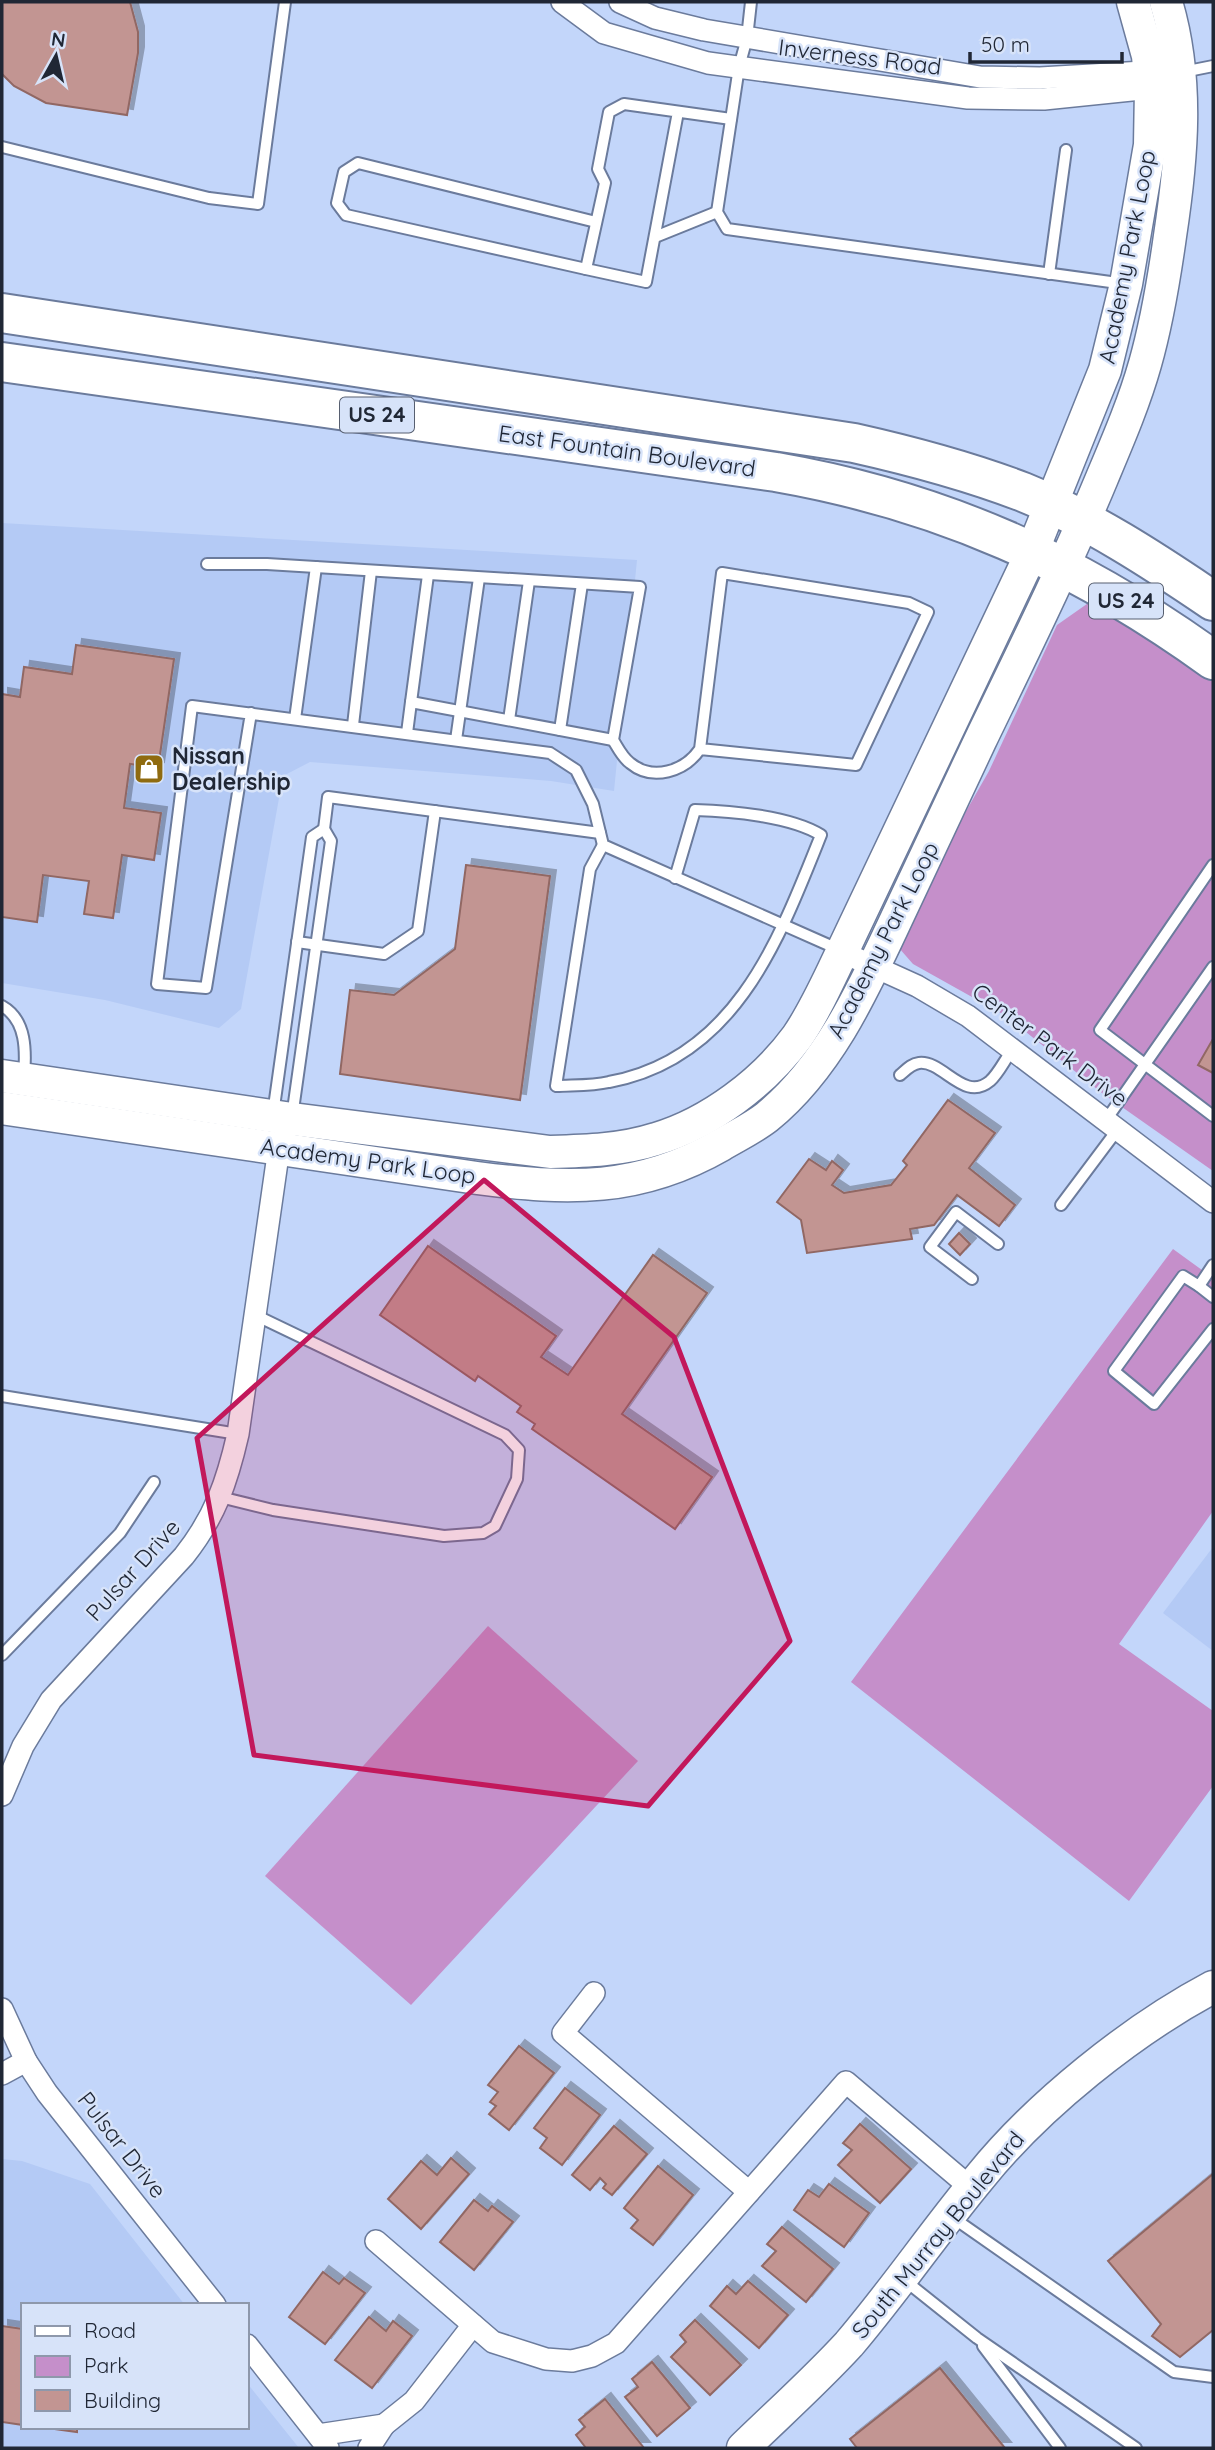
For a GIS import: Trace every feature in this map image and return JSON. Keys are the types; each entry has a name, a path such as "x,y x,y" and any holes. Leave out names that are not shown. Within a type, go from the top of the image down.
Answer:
{"highway":[{"name":"East Fountain Boulevard","path":"2,313 854,443 950,467 1026,493 1159,564 1213,601"},
{"name":"East Fountain Boulevard","path":"2,362 831,482 947,516 1005,538 1135,606 1213,660"}],"street":[{"name":"Inverness Road","path":"562,2 604,33 708,63 968,97 1044,99 1181,73"},
{"name":"Inverness Road","path":"620,2 655,18 747,38 980,77 1123,75 1150,79"},
{"name":"Academy Park Loop","path":"1067,514 1126,284 1150,145 1150,79 1143,35 1133,2"},
{"name":"Academy Park Loop","path":"15,1094 279,1148 528,1185 609,1184 672,1169 701,1156 766,1118 800,1084 829,1049 874,966 1067,514 1129,412 1146,363 1175,199 1182,121 1181,73 1174,28 1166,2"},
{"name":"Academy Park Loop","path":"15,1094 98,1089 282,1118 550,1152 592,1151 657,1139 712,1113 770,1069 797,1036 821,995 1047,559"},
{"name":"Center Park Drive","path":"842,951 946,1002 1013,1049 1213,1202"},
{"name":"Pulsar Drive","path":"2,1795 12,1767 51,1700 184,1556 200,1535 220,1497 229,1475 238,1434 282,1118"},
{"name":"South Murray Boulevard","path":"749,2446 848,2344 949,2215 1015,2138 1064,2091 1112,2053 1212,1992"},
{"path":"594,1993 564,2033 749,2192"},
{"name":"Pulsar Drive","path":"2,2009 26,2061 47,2093 213,2303"},
{"path":"2,2074 26,2061"},
{"path":"376,2241 493,2342 546,2359 572,2361 592,2356 616,2343 846,2082 971,2188"},
{"path":"369,2448 384,2425 414,2401 473,2325"},
{"path":"248,2346 323,2441 384,2425"}],"lane":[{"path":"2,147 209,198 258,204 285,2"},
{"path":"751,2 717,212 727,229 1126,284"},
{"path":"1181,73 1213,66"},
{"path":"586,269 605,183 598,169 609,112 624,104 731,120"},
{"path":"596,222 358,163 344,172 337,203 346,215 646,282 678,112"},
{"path":"1049,274 1066,150"},
{"path":"655,237 717,212"},
{"path":"207,564 316,567 640,587 613,740"},
{"path":"295,719 316,567"},
{"path":"354,725 371,571"},
{"path":"411,702 613,740 631,765 656,772 670,772 691,762 700,749 722,573 909,603 928,612 856,765 700,749"},
{"path":"407,733 428,575"},
{"path":"456,740 479,578"},
{"path":"509,720 529,580"},
{"path":"559,730 582,584"},
{"path":"251,713 206,988 157,984 192,706 354,725 550,753 576,770 593,804 603,845 590,869 556,1086 608,1083 670,1062 705,1037 740,1000 761,971 784,926 821,835 804,825 721,811 695,810 675,878"},
{"path":"282,1118 317,945 331,841 324,829 328,797 600,833"},
{"path":"297,942 384,954 418,931 435,811"},
{"path":"282,1118 297,942 312,837 324,829"},
{"path":"603,845 842,951"},
{"path":"1213,865 1100,1030 1213,1116"},
{"path":"1061,1205 1112,1124 1144,1065 1213,967"},
{"path":"2,1006 9,1010 20,1028 26,1051 15,1094"},
{"path":"900,1075 911,1066 925,1063 964,1085 978,1087 991,1080 1013,1049"},
{"path":"972,1279 930,1247 956,1212 998,1244"},
{"path":"1199,1286 1213,1265"},
{"path":"1213,1297 1182,1276 1114,1371 1154,1404 1213,1329"},
{"path":"220,1497 273,1510 444,1536 483,1533 495,1526 517,1479 519,1450 505,1434 255,1315"},
{"path":"2,1396 238,1434"},
{"path":"2,1655 120,1533 154,1482"},
{"path":"949,2215 1174,2372 1213,2377"},
{"path":"901,2278 977,2338 1136,2448"},
{"path":"977,2338 1060,2448"}],"highlighted area":[{"path":"484,1180 674,1337 790,1641 648,1806 254,1755 197,1438"}],"shaded area":[{"name":"Nissan Dealership","path":"2,523 637,560 614,791 551,781 310,762 283,776 241,1009 219,1028 105,1000 2,983"},
{"path":"1213,1547 1213,1651 1163,1613"},
{"path":"2,2159 22,2161 90,2184 183,2303 21,2303 21,2429 248,2429 248,2384 299,2448 2,2448"}],"green space":[{"path":"1094,599 1122,614 1213,680 1213,1171 1102,1093 1006,1016 913,964 899,948 961,820 989,771 1057,625"},
{"path":"1173,1249 1213,1278 1213,1511 1119,1644 1213,1711 1213,1786 1129,1901 851,1682"},
{"path":"488,1626 638,1761 411,2005 265,1876"}],"building":[{"path":"2,2 130,2 138,32 138,53 127,115 46,103 14,86 2,74"},
{"path":"76,645 174,659 158,768 130,764 124,808 161,813 154,860 122,855 113,918 84,914 89,881 43,875 37,922 2,917 2,694 20,697 24,667 72,674"},
{"path":"466,865 550,876 520,1100 340,1074 350,990 394,995 455,949"},
{"path":"1213,1039 1213,1073 1198,1065"},
{"path":"948,1100 995,1133 969,1168 1015,1205 999,1226 957,1195 934,1225 910,1229 912,1239 807,1253 801,1220 777,1202 809,1159 826,1170 832,1161 843,1170 832,1185 844,1193 891,1185 907,1165 903,1161"},
{"path":"959,1233 970,1244 960,1255 949,1244"},
{"path":"428,1246 556,1336 541,1357 568,1375 653,1255 707,1293 622,1414 712,1477 675,1529 532,1429 535,1424 517,1412 521,1406 478,1376 475,1381 380,1315"},
{"path":"519,2046 554,2073 509,2130 489,2114 496,2106 490,2102 498,2092 488,2085"},
{"path":"565,2088 600,2115 562,2165 540,2148 547,2138 534,2128"},
{"path":"860,2124 911,2169 880,2203 838,2165 852,2150 843,2143"},
{"path":"614,2126 647,2154 612,2195 603,2188 606,2184 600,2178 590,2190 572,2175"},
{"path":"451,2158 469,2174 421,2229 388,2199 421,2161 437,2175"},
{"path":"658,2166 693,2195 653,2245 631,2228 638,2220 624,2208"},
{"path":"1213,2174 1213,2330 1180,2357 1152,2336 1161,2324 1108,2261"},
{"path":"829,2184 869,2213 844,2247 794,2210 808,2190 819,2197"},
{"path":"474,2200 488,2211 492,2206 513,2222 474,2270 440,2242"},
{"path":"782,2227 833,2269 806,2302 762,2266 776,2251 767,2244"},
{"path":"323,2272 339,2284 344,2278 365,2293 325,2344 289,2317"},
{"path":"748,2281 788,2315 759,2348 710,2306 727,2286 736,2294"},
{"path":"369,2317 386,2331 393,2321 412,2336 372,2388 335,2360"},
{"path":"695,2320 741,2365 710,2395 671,2357 686,2342 680,2335"},
{"path":"2,2326 21,2329 21,2425 2,2422"},
{"path":"652,2362 690,2408 657,2436 625,2397 638,2387 632,2379"},
{"path":"940,2368 1005,2448 857,2448 850,2439"},
{"path":"605,2399 644,2448 586,2448 576,2435 585,2427 579,2420"},
{"path":"55,2429 77,2429 77,2432"}],"place":[{"name":"Nissan Dealership","path":"149,769"}]}
